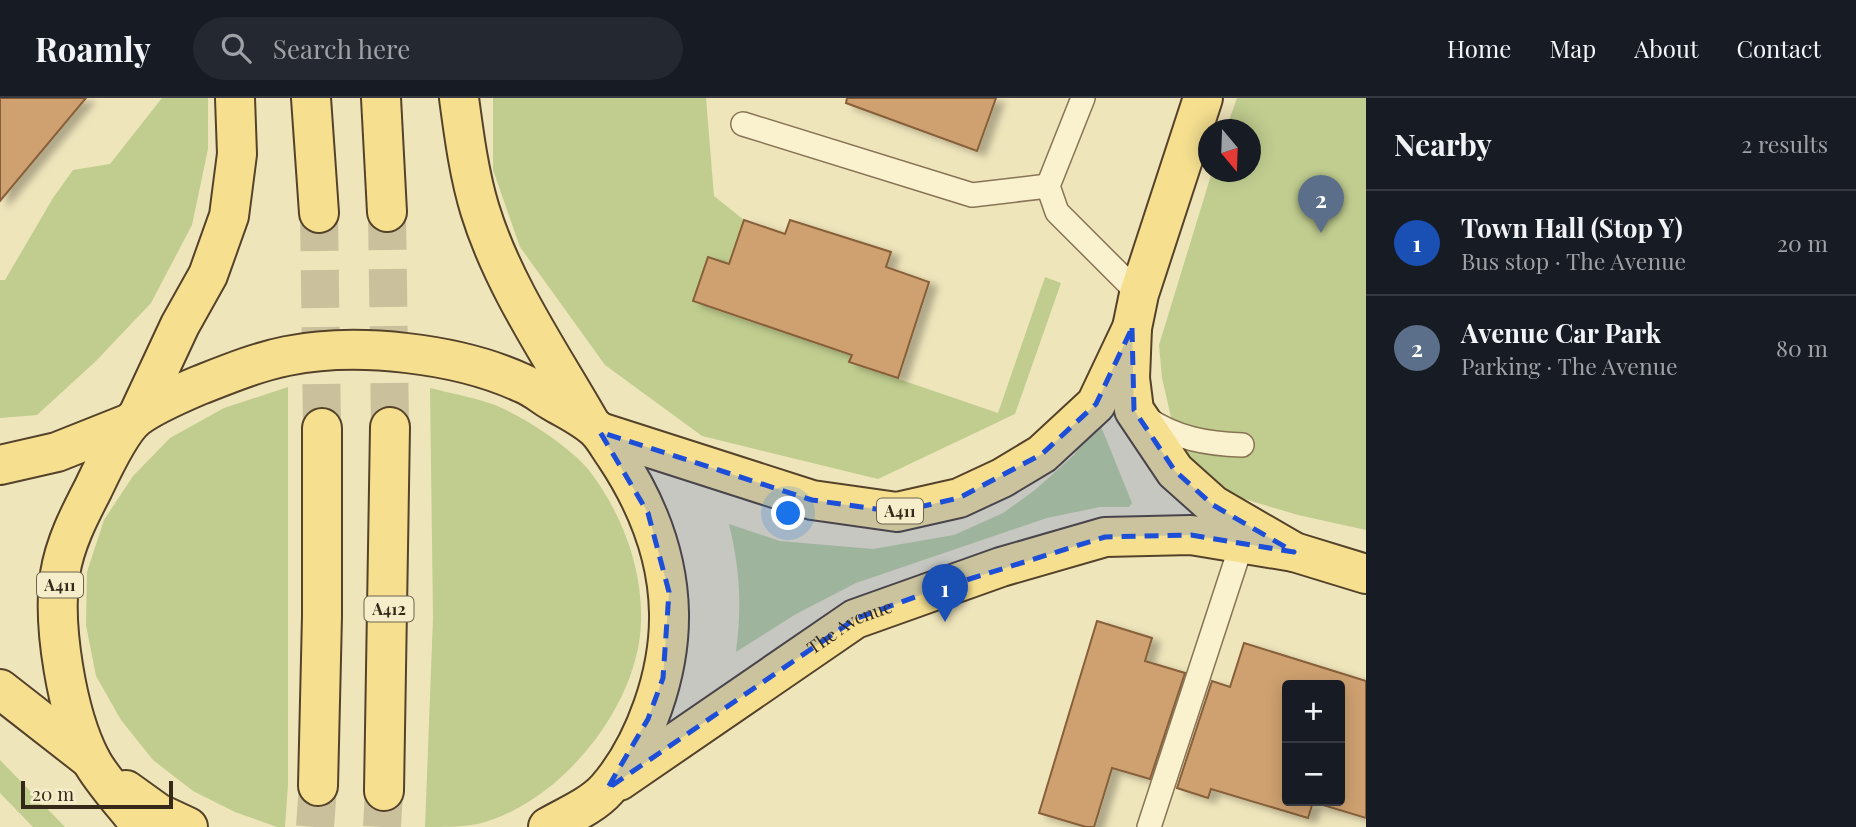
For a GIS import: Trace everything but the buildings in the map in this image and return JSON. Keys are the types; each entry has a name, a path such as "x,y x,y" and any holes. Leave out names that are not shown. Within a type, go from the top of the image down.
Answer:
{"main road":[{"path":"134,419 208,275 229,216 237,154 235,98"},
{"path":"310,98 319,213"},
{"path":"381,98 387,212"},
{"path":"459,98 463,134 480,210 510,285 596,429"},
{"name":"A411","path":"0,465 57,452 239,369 275,359 329,352 379,351 429,355 475,366 523,383 596,429 812,500 897,512 959,498 1002,478 1042,454 1096,404 1136,311 1203,98"},
{"name":"A411","path":"1136,311 1130,378 1134,410 1175,471 1213,505 1294,552 1366,574"},
{"name":"A411","path":"94,764 74,713 62,665 58,615 60,575 71,532 107,461 134,419"},
{"name":"A412","path":"384,791 390,427"},
{"path":"318,786 322,616 322,428"},
{"name":"A411","path":"548,827 593,805 648,719 663,678 670,634 669,592 661,551 648,513 628,474 596,429"},
{"name":"The Avenue","path":"593,805 855,620 1001,566 1105,537 1191,535 1294,552"},
{"path":"0,689 158,813 188,827"},
{"path":"94,764 142,827"}],"lane":[{"path":"1083,98 1048,186 1057,212 1136,311"},
{"path":"743,124 972,195 1048,186"},
{"path":"1134,410 1158,427 1193,441 1242,445"},
{"path":"1149,827 1242,543"}],"highlighted area":[{"path":"1132,328 1134,410 1175,471 1213,505 1294,552 1191,535 1105,537 934,590 855,619 607,789 648,719 663,678 669,592 648,513 600,432 812,500 897,512 959,498 1042,454 1096,404"}],"green space":[{"path":"162,98 208,98 208,149 192,225 151,303 96,361 37,415 0,418 0,280 5,280 53,198 73,170 110,164"},
{"path":"493,98 706,98 714,196 744,220 729,264 708,257 693,301 852,355 849,362 998,413 1045,277 1061,283 1015,414 878,479 702,436 605,365 520,247 493,170"},
{"path":"1237,98 1366,98 1366,530 1298,515 1231,495 1179,452 1162,378 1159,345 1209,182 1261,182 1261,119 1230,119"},
{"path":"288,387 288,784 285,827 277,827 235,812 193,791 153,760 121,720 96,676 86,625 87,572 104,520 133,476 170,438 224,408"},
{"path":"430,388 477,399 516,415 580,460 600,485 628,541 638,581 641,622 637,654 626,686 610,718 590,747 565,773 538,796 508,813 478,824 425,827 433,618"},
{"path":"1100,424 1132,503 1129,507 1100,507 1047,518 856,583 796,614 736,652 739,588 729,524 780,541 873,549 954,535 1003,513 1035,490 1074,455 1095,425"},
{"path":"0,760 65,827 33,827 0,793"}],"tunnel":[{"path":"387,212 390,427"},
{"path":"319,213 322,428"},
{"path":"315,827 318,786"},
{"path":"382,827 384,791"}],"place":[{"name":"Avenue Car Park","path":"1321,233"},
{"name":"Town Hall (Stop Y)","path":"945,622"}]}
